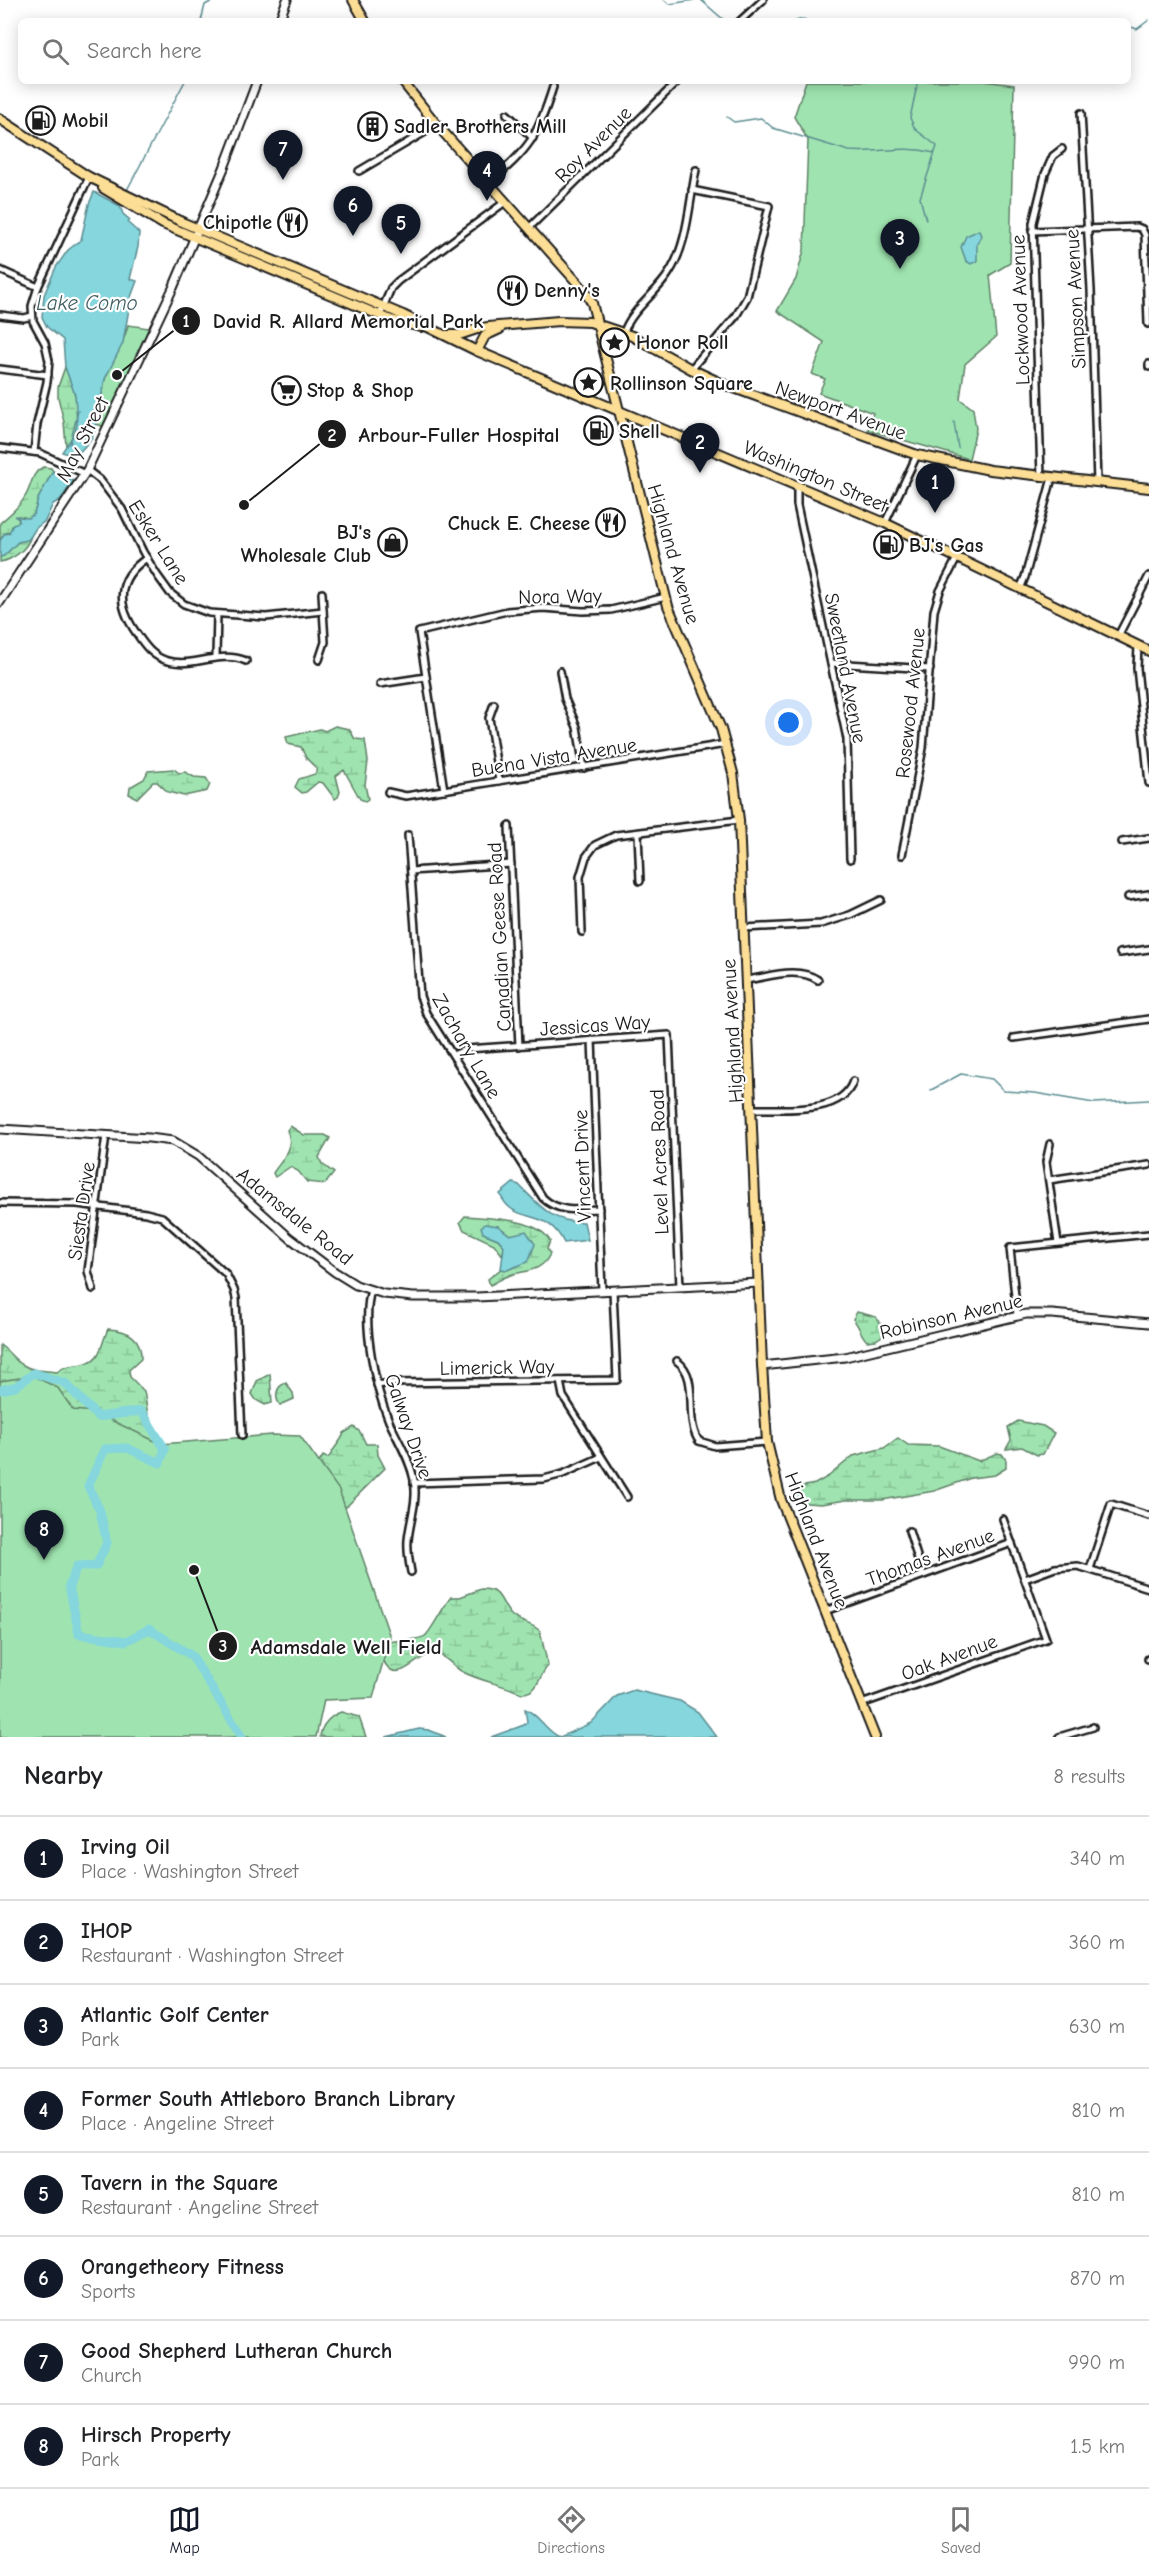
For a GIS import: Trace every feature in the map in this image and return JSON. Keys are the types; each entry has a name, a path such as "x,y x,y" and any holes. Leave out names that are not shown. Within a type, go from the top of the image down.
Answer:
{"main road":[{"path":"353,0 363,18"},
{"path":"404,84 437,125 589,297 599,324"},
{"name":"Washington Street","path":"0,119 145,215 380,315 430,330"},
{"name":"Washington Street","path":"89,177 198,229 383,306 477,351 885,523 1149,651"},
{"name":"Newport Avenue","path":"513,326 560,321 599,324 624,332 691,369 740,391 917,455 968,466 1041,477 1149,488"},
{"name":"Highland Avenue","path":"599,324 666,597 675,624 715,712 735,782 739,820 767,1442 784,1511 876,1737"},
{"path":"440,334 459,335 487,327 513,326"},
{"path":"477,351 482,339 489,333 513,326"}],"street":[{"path":"280,18 287,0"},
{"path":"743,18 763,0"},
{"name":"May Street","path":"0,602 86,472 195,237 256,84"},
{"name":"Roy Avenue","path":"529,228 675,84"},
{"path":"489,183 520,157 533,138 553,87"},
{"name":"Simpson Avenue","path":"1081,113 1097,483"},
{"path":"507,114 533,138"},
{"path":"359,171 437,125"},
{"name":"Lockwood Avenue","path":"1041,477 1032,231 1045,174 1053,156 1062,149"},
{"path":"624,332 629,320 664,280 675,262 696,170"},
{"path":"34,452 37,424 48,375 47,348 32,316 33,300 89,177"},
{"path":"691,369 736,316 747,297 769,206 692,190"},
{"path":"380,315 391,288 398,281 505,202"},
{"path":"1032,231 1142,229 1145,235 1148,324"},
{"path":"0,270 38,286"},
{"path":"0,315 19,318 32,316"},
{"path":"0,369 48,375"},
{"path":"0,448 34,452 86,472"},
{"path":"885,523 917,455"},
{"name":"Esker Lane","path":"86,472 96,476 122,509 147,558 166,588 179,601 195,609 217,614 279,618 323,610"},
{"path":"1020,589 1052,478"},
{"name":"Sweetland Avenue","path":"797,486 797,505 848,739 850,859"},
{"path":"147,558 127,577 122,598 126,615 140,640 152,653 166,661 183,662 229,656 246,661"},
{"name":"Rosewood Avenue","path":"902,855 921,760 936,605 957,558"},
{"path":"1118,636 1149,576"},
{"path":"320,660 325,646 322,593"},
{"name":"Nora Way","path":"426,676 419,632 507,611 543,608 582,611 610,610 666,597"},
{"path":"216,657 217,614"},
{"path":"1138,646 1137,668 1147,783"},
{"path":"831,663 930,669"},
{"path":"560,671 565,699 577,727 584,768"},
{"path":"380,684 426,676 444,790"},
{"path":"494,704 489,718 499,781"},
{"name":"Buena Vista Avenue","path":"388,792 406,796 726,744"},
{"path":"582,932 580,877 585,857 595,845 609,837 739,820"},
{"name":"Canadian Geese Road","path":"509,826 519,1046"},
{"path":"638,833 640,881"},
{"name":"Zachary Lane","path":"408,835 421,1000 426,1013 543,1198 565,1210 599,1209"},
{"path":"1122,842 1149,838"},
{"path":"411,871 511,864"},
{"path":"1128,897 1149,894"},
{"path":"744,928 821,924 843,918 881,900"},
{"path":"1120,953 1149,949"},
{"path":"746,980 792,974 810,976 818,980"},
{"path":"1014,1038 1149,1019"},
{"name":"Jessicas Way","path":"453,1055 467,1049 669,1035"},
{"name":"Level Acres Road","path":"669,1035 680,1287"},
{"name":"Vincent Drive","path":"592,1041 602,1291"},
{"path":"752,1109 831,1104 847,1093 853,1081"},
{"name":"Adamsdale Road","path":"0,1129 160,1139 183,1146 198,1156 295,1242 342,1277 370,1290 393,1295 437,1297 759,1283"},
{"name":"Siesta Drive","path":"93,1289 87,1274 106,1135"},
{"path":"1050,1144 1046,1157 1058,1244"},
{"path":"1048,1180 1149,1165"},
{"path":"0,1203 96,1206 162,1217 226,1274 236,1298 242,1435"},
{"path":"1017,1315 1010,1248 1149,1234"},
{"name":"Galway Drive","path":"370,1290 369,1329 377,1386 388,1418 408,1460 414,1483 415,1504 408,1548 411,1572"},
{"name":"Limerick Way","path":"377,1386 391,1383 617,1380 613,1291"},
{"name":"Robinson Avenue","path":"762,1366 845,1357 1017,1315 1052,1314 1149,1323"},
{"path":"676,1361 683,1366 687,1375 694,1430 699,1441 705,1445 715,1446 767,1442"},
{"path":"560,1381 563,1396 627,1497"},
{"path":"414,1483 544,1479 563,1474 602,1457"},
{"path":"1090,1569 1111,1504 1149,1516"},
{"path":"1003,1519 1025,1579 1067,1566 1090,1569 1149,1588"},
{"path":"909,1531 924,1575"},
{"name":"Thomas Avenue","path":"825,1611 1012,1543"},
{"name":"Oak Avenue","path":"864,1703 1046,1639 1025,1579"},
{"path":"1059,1737 1093,1727"}],"green space":[{"path":"805,84 1014,85 1010,263 990,275 996,337 965,364 960,399 973,409 976,429 969,459 868,430 873,413 819,393 825,379 812,374 824,342 777,311 796,279 804,250 808,140 794,117"},
{"path":"128,325 149,328 104,427 97,424 103,388"},
{"path":"65,367 78,408 77,428 73,438 66,446 64,422 58,397 58,387"},
{"path":"43,467 51,468 53,471 38,499 34,514 28,518 18,516 19,523 13,524 11,531 4,534 0,541 0,523 21,503 34,476"},
{"path":"31,536 19,553 0,562 0,557 16,543"},
{"path":"335,726 349,729 355,739 365,740 368,761 365,785 368,799 365,801 360,799 344,770 336,776 340,792 335,799 323,783 318,782 302,793 295,787 299,779 315,774 317,769 306,758 301,747 288,744 286,737 320,729 325,731"},
{"path":"174,769 179,773 185,772 194,777 206,778 210,784 207,791 184,796 168,792 157,782 153,782 137,798 129,794 130,787 144,779 148,771"},
{"path":"290,1126 304,1135 325,1135 330,1138 319,1157 322,1164 334,1173 325,1184 307,1182 298,1171 290,1167 275,1177 273,1173 289,1148 287,1130"},
{"path":"465,1216 512,1221 535,1228 544,1233 550,1241 547,1249 550,1254 537,1268 511,1275 490,1285 488,1279 501,1269 507,1270 522,1264 515,1235 510,1235 498,1226 483,1233 498,1239 504,1246 503,1256 494,1244 464,1230 460,1222"},
{"path":"857,1312 876,1317 886,1333 876,1340 867,1341 853,1319"},
{"path":"108,1329 127,1333 139,1345 141,1359 129,1370 130,1377 144,1391 148,1415 161,1437 165,1454 0,1392 0,1345 27,1367 57,1372 66,1367 93,1360 99,1353"},
{"path":"270,1374 272,1403 265,1405 256,1400 252,1394 257,1381"},
{"path":"33,1376 58,1388 73,1410 94,1412 161,1444 272,1435 300,1436 339,1490 390,1637 373,1698 324,1700 316,1737 0,1737 0,1381"},
{"path":"286,1383 294,1399 280,1405 277,1392"},
{"path":"1018,1421 1043,1426 1054,1433 1043,1454 1037,1455 1022,1447 1006,1449 1011,1440 1008,1427"},
{"path":"354,1427 360,1432 366,1444 377,1444 378,1455 385,1468 326,1527 317,1466 323,1456 327,1458 330,1456 344,1433"},
{"path":"898,1438 908,1445 939,1446 979,1461 997,1453 1002,1454 1006,1460 1006,1468 995,1475 971,1478 934,1491 882,1500 846,1500 821,1504 794,1502 792,1496 795,1488 815,1484 829,1476 853,1456 884,1448"},
{"path":"481,1589 493,1591 500,1597 511,1615 540,1631 548,1666 535,1688 527,1693 521,1693 475,1677 461,1671 438,1654 431,1654 398,1671 386,1665 382,1654 384,1643 425,1636 451,1597 460,1597"},
{"path":"341,1712 359,1717 366,1737 320,1737 327,1722"}],"water":[{"name":"Lake Como","path":"94,192 120,206 123,214 130,220 128,223 139,233 130,279 137,281 131,297 123,343 105,379 92,438 75,457 62,452 75,433 77,423 75,395 65,367 63,340 47,327 42,317 44,295 56,267 68,250 81,240"},
{"path":"979,230 981,236 977,244 977,261 971,264 966,261 961,247 966,236"},
{"path":"53,471 73,482 60,500 53,504 45,521 36,528 28,540 18,542 0,557 0,541 4,534 9,533 13,524 19,522 19,519 14,516 28,518 34,514 38,499"},
{"path":"513,1183 519,1185 547,1212 563,1220 584,1222 588,1240 564,1243 557,1231 548,1224 513,1210 500,1194"},
{"path":"485,1224 498,1226 510,1235 526,1231 535,1244 528,1262 507,1270 501,1269 504,1246 498,1239 483,1233 481,1227"},
{"path":"634,1690 680,1701 698,1712 717,1737 560,1737 591,1723 617,1696"},
{"path":"525,1709 560,1737 491,1737 524,1725 527,1722"},
{"path":"419,1729 429,1730 446,1737 386,1737"}],"waterway":[{"path":"202,18 205,5 214,0"},
{"path":"664,0 670,4 694,0"},
{"path":"701,0 722,18"},
{"path":"1131,27 1137,29 1149,20"},
{"path":"127,190 183,84"},
{"path":"917,84 910,118 915,129 937,146 920,198 926,220"},
{"path":"727,117 734,122 761,118 773,128 849,151 911,149 934,153"},
{"path":"70,444 78,411"},
{"path":"954,422 958,448"},
{"path":"931,1090 961,1074 992,1079 1004,1091 1035,1093 1094,1103 1149,1100"},
{"path":"0,1390 15,1387 34,1373 65,1383 98,1417 141,1411 165,1449 160,1463 127,1448 105,1449 88,1486 100,1511 107,1543 96,1566 77,1566 69,1586 79,1634 126,1641 149,1629 192,1656 242,1737"}],"place":[{"name":"Mobil","path":"41,120"},
{"name":"Sadler Brothers Mill","path":"373,126"},
{"name":"Good Shepherd Lutheran Church","path":"283,180"},
{"name":"Former South Attleboro Branch Library","path":"487,201"},
{"name":"Chipotle","path":"293,222"},
{"name":"Orangetheory Fitness","path":"353,236"},
{"name":"Tavern in the Square","path":"401,254"},
{"name":"Atlantic Golf Center","path":"900,269"},
{"name":"Denny's","path":"513,290"},
{"name":"Honor Roll","path":"615,342"},
{"name":"David R. Allard Memorial Park","path":"117,375"},
{"name":"Rollinson Square","path":"589,383"},
{"name":"Stop & Shop","path":"286,390"},
{"name":"Shell","path":"598,431"},
{"name":"IHOP","path":"700,473"},
{"name":"Arbour-Fuller Hospital","path":"244,505"},
{"name":"Irving Oil","path":"935,513"},
{"name":"Chuck E. Cheese","path":"611,523"},
{"name":"BJ's Wholesale Club","path":"392,543"},
{"name":"BJ's Gas","path":"888,545"},
{"name":"Hirsch Property","path":"44,1560"},
{"name":"Adamsdale Well Field","path":"194,1570"}]}
